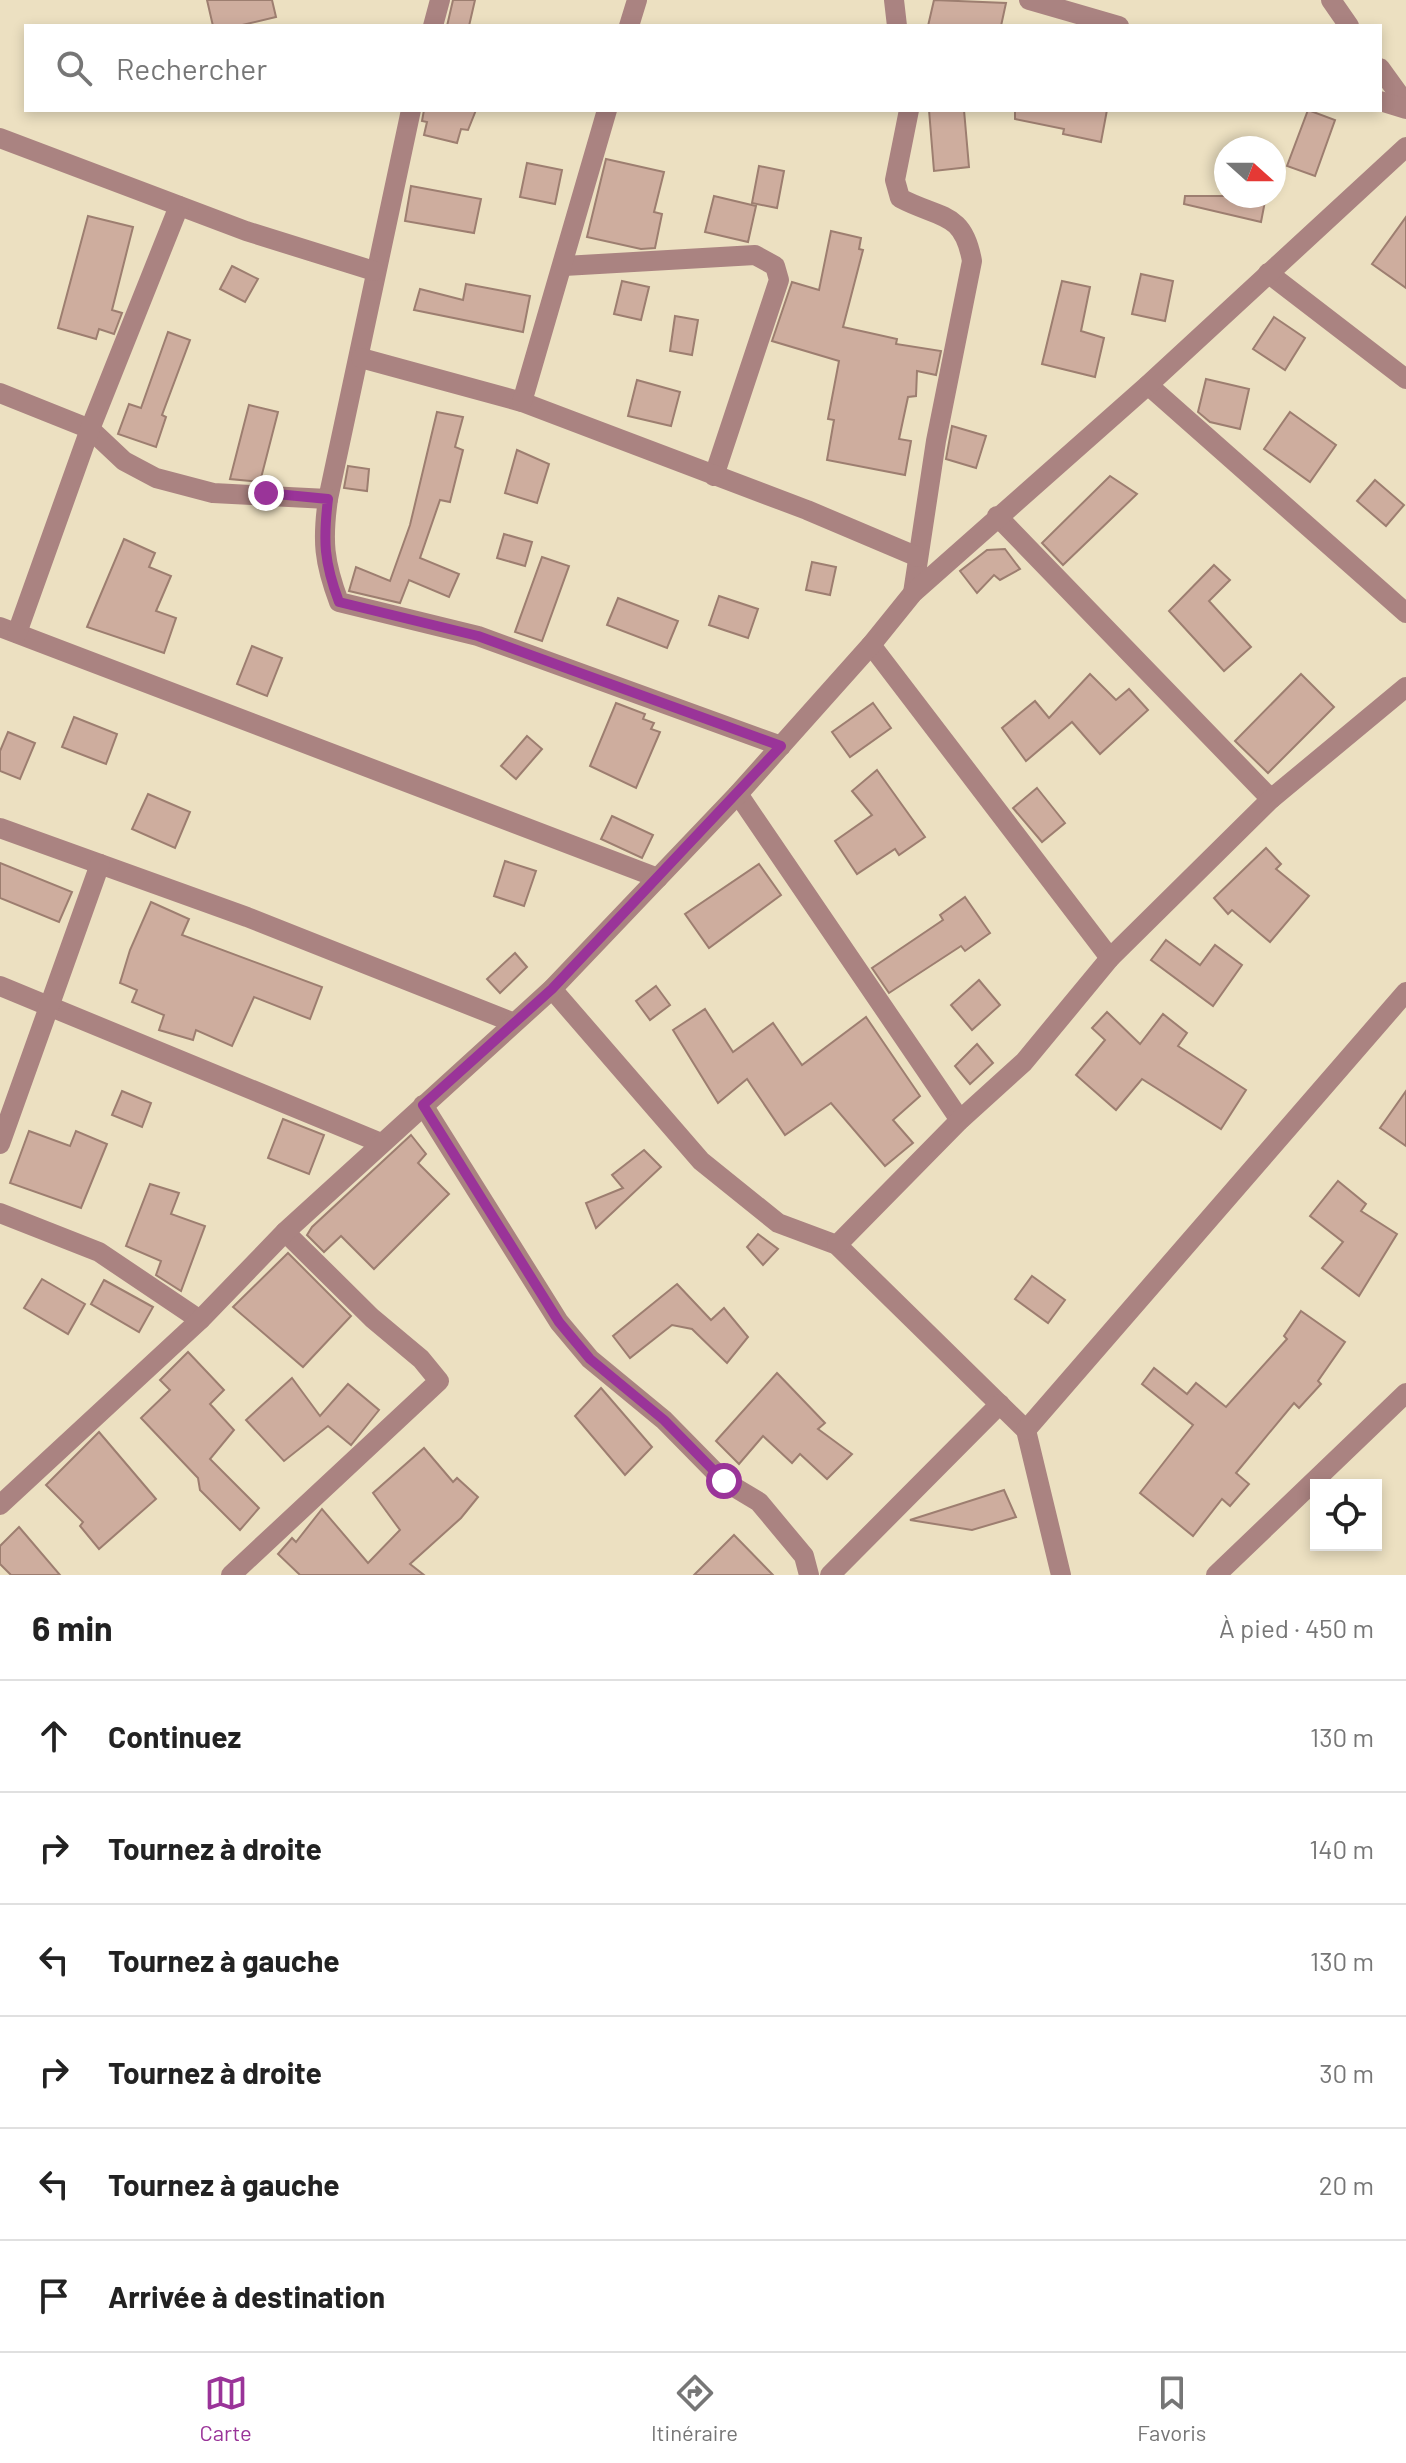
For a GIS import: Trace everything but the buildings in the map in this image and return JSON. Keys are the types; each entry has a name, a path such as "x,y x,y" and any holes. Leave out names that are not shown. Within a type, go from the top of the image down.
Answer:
{"street":[{"path":"434,24 440,0"},
{"path":"630,24 637,0"},
{"path":"894,0 897,24"},
{"path":"1029,0 1112,24"},
{"path":"1331,0 1348,24"},
{"path":"1382,71 1406,106"},
{"path":"1382,101 1406,106"},
{"path":"411,112 374,271 361,358 328,499 322,542 327,571 339,602 478,636 781,746"},
{"path":"522,402 606,112"},
{"path":"909,112 895,180 900,198 959,224 968,239 972,261 936,441 913,593"},
{"path":"0,138 179,206 374,271"},
{"path":"0,1505 200,1320 285,1232 512,1022 552,989 738,794 871,645 913,593 1148,385 1406,147"},
{"path":"179,206 8,630 658,878"},
{"path":"564,266 755,255 775,266 779,280 714,476"},
{"path":"1268,273 1406,379"},
{"path":"361,358 522,402 918,557"},
{"path":"1148,385 1406,613"},
{"path":"0,393 90,429 124,461 156,478 213,493 328,499"},
{"path":"997,516 1271,799"},
{"path":"871,645 1110,958"},
{"path":"837,1245 960,1120 1024,1062 1110,958 1271,799 1406,687"},
{"path":"738,794 960,1120"},
{"path":"0,828 247,917 512,1022"},
{"path":"0,1144 100,864"},
{"path":"0,986 381,1143"},
{"path":"552,989 701,1161 778,1223 837,1245 1026,1430 1061,1575"},
{"path":"1026,1430 1406,992"},
{"path":"423,1105 559,1322 582,1350 664,1420 724,1481 759,1502 804,1556 809,1575"},
{"path":"0,1213 99,1252 200,1320"},
{"path":"231,1575 439,1381 421,1359 372,1318 285,1232"},
{"path":"1216,1575 1406,1393"},
{"path":"830,1575 1000,1404"}],"route":[{"path":"266,493 328,499 322,542 327,571 339,602 478,636 781,746 552,989 423,1105 559,1322 590,1359 664,1420 724,1481"}]}
